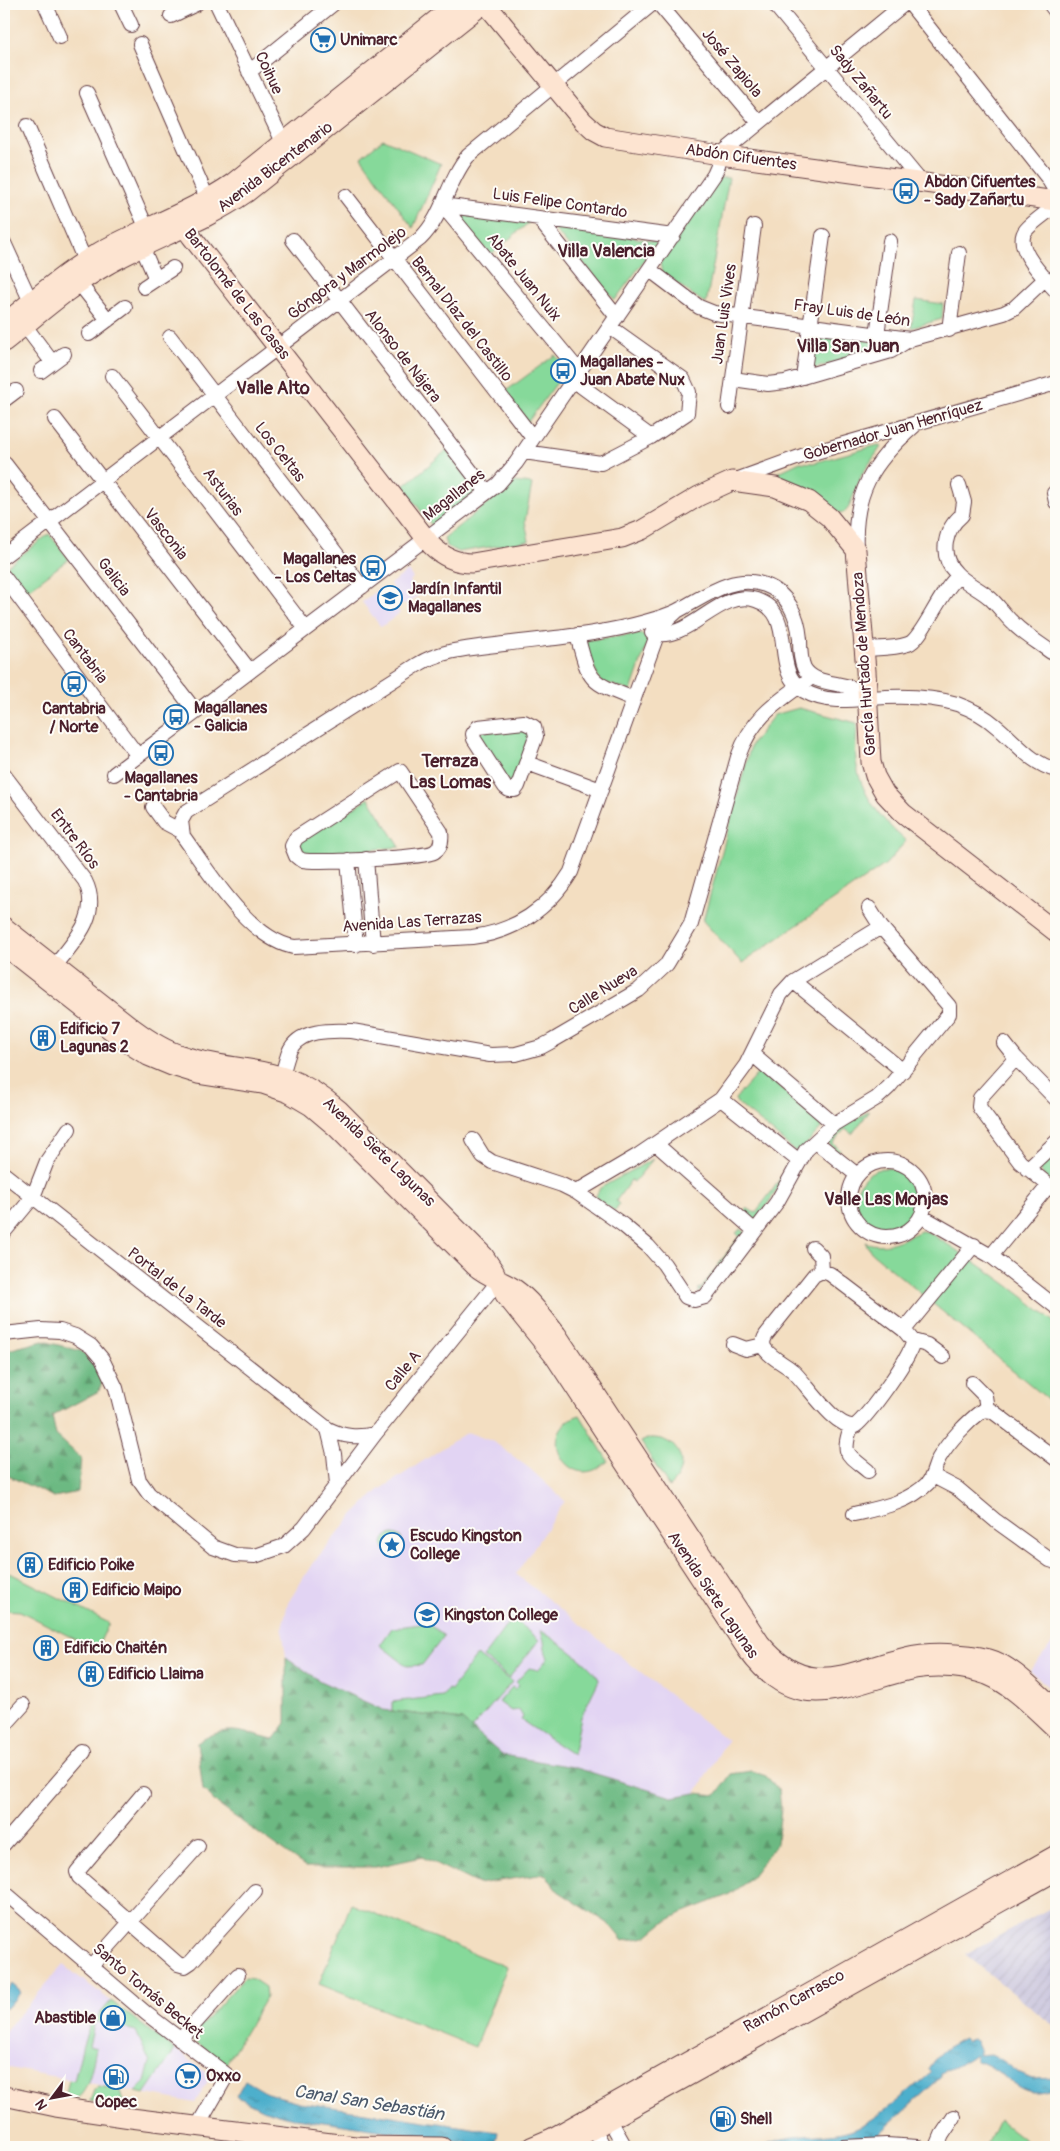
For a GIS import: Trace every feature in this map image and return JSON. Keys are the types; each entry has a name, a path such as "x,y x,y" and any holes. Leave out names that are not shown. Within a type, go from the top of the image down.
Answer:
{"street":[{"path":"45,4 60,37"},
{"path":"121,4 131,25"},
{"path":"171,16 196,4"},
{"name":"Coihue","path":"217,4 288,150"},
{"path":"249,72 333,4"},
{"name":"Avenida Bicentenario","path":"4,324 28,296 85,261 147,229 181,221 232,203 288,150 456,4"},
{"name":"Avenida Bicentenario","path":"4,342 79,283 105,266 142,247 245,175 288,150 485,4"},
{"name":"Abdón Cifuentes","path":"485,4 583,121 599,134 616,139 720,155 1056,201"},
{"name":"Góngora y Marmolejo","path":"4,556 425,234 433,224 454,175 468,156 652,4"},
{"name":"José Zapiola","path":"658,4 759,123"},
{"name":"Sady Zañartu","path":"774,4 921,182"},
{"path":"720,155 904,4"},
{"path":"910,4 1047,177 1056,192"},
{"path":"1050,4 1056,12"},
{"path":"140,44 208,200"},
{"path":"87,93 147,229"},
{"path":"27,126 85,261"},
{"name":"Magallanes","path":"114,774 426,539 487,492 508,473 714,175 720,155"},
{"name":"Bernal Díaz del Castillo","path":"346,196 533,438"},
{"name":"Luis Felipe Contardo","path":"442,205 673,236"},
{"name":"Abate Juan Nuix","path":"442,205 576,376 652,436"},
{"path":"1056,205 1026,231 1022,239 1025,252 1056,291"},
{"path":"524,452 601,463 652,436 687,413 689,392 683,379 613,322 538,218"},
{"name":"Bartolomé de Las Casas","path":"181,221 426,539"},
{"name":"Juan Luis Vives","path":"729,407 754,226"},
{"path":"803,377 823,236"},
{"name":"Alonso de Nájera","path":"292,240 487,492"},
{"path":"877,335 890,241"},
{"path":"4,243 28,296"},
{"path":"142,247 150,283 173,268"},
{"path":"949,330 959,253"},
{"name":"Fray Luis de León","path":"650,270 705,310 910,339 949,330 1009,311 1046,278"},
{"path":"79,283 108,320"},
{"path":"89,334 125,307"},
{"path":"25,326 47,367 64,354"},
{"name":"Los Celtas","path":"170,337 362,587"},
{"path":"733,379 775,384 891,350 910,339"},
{"name":"Asturias","path":"112,376 306,629"},
{"name":"Gobernador Juan Henríquez","path":"426,539 440,554 456,562 464,563 612,541 642,530 699,496 732,481 802,456 1056,383"},
{"path":"4,400 16,391"},
{"name":"Vasconia","path":"55,419 250,671"},
{"name":"García Hurtado de Mendoza","path":"918,422 896,442 880,461 860,498 855,522 871,762 875,776 888,798 903,813 1053,926"},
{"name":"Galicia","path":"5,464 196,712"},
{"path":"732,481 775,487 809,501 829,517 856,550"},
{"path":"959,485 964,502 962,515 953,523 949,530 946,548 949,563 959,576 981,591 1017,628 1051,652"},
{"path":"864,649 912,643 946,588 959,576"},
{"name":"Cantabria","path":"4,577 138,756"},
{"name":"Avenida Las Terrazas","path":"181,831 183,816 191,809 426,659 452,650 577,635 629,626 676,612 720,588 738,582 755,582 769,587 781,595 793,610 799,628 802,661 806,671 812,677"},
{"path":"657,635 682,627 732,600 747,598 761,602 772,610 779,621 787,670 798,687 813,695 847,701 868,698 917,697 944,701 965,707 996,725 1034,760 1056,770"},
{"name":"Avenida Las Terrazas","path":"153,807 164,822 181,831 230,900 263,934 278,942 294,947 373,944 486,935 511,927 531,916 558,892 571,872 657,635 665,622 676,612"},
{"name":"Avenida Las Terrazas","path":"629,626 657,635"},
{"path":"577,635 586,668 593,679 602,686 634,699"},
{"path":"812,677 854,688 868,698"},
{"name":"Calle Nueva","path":"280,1082 291,1047 305,1036 331,1031 352,1031 490,1055 516,1054 541,1047 639,990 658,974 670,960 691,924 738,757 748,734 771,707 812,677"},
{"path":"524,722 531,724 536,733 527,763 517,788 507,789 474,739 475,729 524,722"},
{"path":"527,763 601,790"},
{"path":"400,771 439,828 442,837 440,846 428,855 348,860 304,860 294,853 293,842 299,835 400,771"},
{"name":"Entre Ríos","path":"4,774 85,881 90,894 90,911 86,924 48,971"},
{"path":"366,859 373,944"},
{"path":"348,860 356,944"},
{"path":"473,1140 483,1156 492,1162 547,1179 576,1192 639,1237 664,1264 686,1297 694,1300 705,1297 777,1202 806,1150 834,1124 877,1098 903,1071 948,1017 950,1009 881,927 869,908"},
{"name":"Avenida Siete Lagunas","path":"4,927 48,971 120,1028 148,1056 184,1071 249,1081 280,1082 300,1099 325,1116 475,1266 524,1297 557,1335 757,1639 775,1660 806,1676 827,1678 918,1654 948,1661 1002,1682 1056,1729"},
{"path":"576,1192 656,1144 721,1099 739,1077 781,994 793,981 881,927"},
{"name":"Avenida Siete Lagunas","path":"4,946 48,971"},
{"path":"793,981 903,1071"},
{"path":"1004,1043 1056,1099"},
{"path":"752,1054 834,1124"},
{"path":"991,1256 1052,1188 1027,1170 978,1104 981,1096 1016,1058"},
{"path":"721,1099 799,1161"},
{"path":"4,1232 33,1197 48,1162 69,1129"},
{"path":"816,1142 857,1175"},
{"path":"1027,1170 1056,1142"},
{"path":"656,1144 756,1231"},
{"path":"879,1162 896,1162 911,1170 921,1183 925,1199 921,1216 912,1228 899,1235 884,1237 869,1233 858,1223 850,1210 849,1195 857,1175 864,1169 879,1162"},
{"name":"Portal de La Tarde","path":"4,1174 328,1429 339,1434 354,1437 375,1434"},
{"path":"921,1216 991,1256 1056,1307"},
{"path":"904,1330 974,1245"},
{"path":"813,1248 821,1256 822,1272"},
{"path":"914,1341 912,1349 888,1386 858,1424 851,1426 845,1425 835,1418 794,1372 766,1351 763,1345 766,1335 814,1275 822,1272 830,1274 904,1330 914,1341 927,1345 943,1357"},
{"name":"Calle A","path":"336,1484 498,1282"},
{"path":"4,1332 60,1331 83,1341 97,1352 107,1367 116,1388 137,1471 143,1487 155,1500 220,1550 235,1555 255,1556 284,1546 304,1528 336,1484 334,1454 328,1429"},
{"path":"733,1344 746,1348 763,1345"},
{"path":"972,1383 985,1396 986,1409"},
{"path":"986,1409 1019,1430 1056,1459"},
{"path":"854,1514 902,1501 922,1488 933,1476 942,1453 969,1422 986,1409"},
{"path":"851,1426 846,1450 849,1456 868,1471"},
{"path":"933,1476 958,1489 996,1521 1050,1560 1056,1562"},
{"name":"Avenida Siete Lagunas","path":"948,1661 988,1659 1004,1665 1056,1709"},
{"path":"4,1726 22,1704"},
{"path":"4,1844 84,1752"},
{"path":"143,1794 78,1868 77,1872 79,1876 178,1964 185,1966 191,1962 255,1891"},
{"path":"91,1966 198,1846"},
{"name":"Ramón Carrasco","path":"599,2118 589,2104 604,2093 660,2076 1056,1855"},
{"name":"Ramón Carrasco","path":"531,2147 599,2118 1056,1871"},
{"name":"Santo Tomás Becket","path":"4,1892 180,2040 227,2075 197,2127"},
{"path":"180,2040 238,1975"},
{"path":"4,2096 56,2108 360,2146 442,2147"},
{"path":"937,2147 942,2135 954,2117"},
{"path":"599,2118 604,2147"},
{"path":"599,2118 625,2147"},
{"name":"Ramón Carrasco","path":"560,2147 599,2118"},
{"path":"844,2147 886,2145 918,2147"}],"shaded area":[{"name":"Jardín Infantil Magallanes","path":"408,571 413,578 409,581 419,595 406,605 404,603 397,608 400,613 381,627 362,602 381,587 386,594 393,589 390,584"},
{"name":"Kingston College","path":"467,1432 494,1442 529,1468 565,1501 516,1574 727,1740 696,1793 672,1797 573,1767 502,1755 462,1720 383,1710 320,1681 286,1657 282,1628 288,1603 312,1564 354,1514 378,1491"},
{"path":"1056,1638 1056,1694 1030,1671"},
{"path":"1056,1905 1056,2028 965,1954"},
{"path":"63,1965 211,2076 195,2103 4,2067 4,2032"}],"green space":[{"path":"383,139 441,164 413,228 361,157"},
{"path":"719,178 729,178 706,304 662,273 660,263"},
{"path":"452,210 532,220 490,255"},
{"path":"548,222 658,242 615,300"},
{"path":"916,300 943,304 942,319 911,328"},
{"path":"814,332 888,342 887,346 810,370"},
{"path":"555,355 567,369 527,423 503,393"},
{"path":"878,445 881,447 862,474 849,507 845,512 838,513 804,487 779,477 779,472 800,462 813,463"},
{"path":"447,450 478,492 433,527 403,487"},
{"path":"514,482 532,484 525,521 529,541 458,552 446,546 444,538"},
{"path":"49,534 69,559 25,592 7,566"},
{"path":"639,634 645,636 648,641 631,691 600,681 584,644 588,640"},
{"path":"799,708 857,723 856,762 864,789 882,817 906,841 886,864 742,963 703,921 751,745 774,715"},
{"path":"525,725 532,731 511,787 476,732"},
{"path":"369,798 400,847 303,856 297,843"},
{"path":"759,1072 769,1077 821,1121 821,1128 800,1151 795,1151 737,1103 735,1099"},
{"path":"868,1111 852,1134 845,1129 833,1143 840,1150 838,1152 825,1140 842,1126"},
{"path":"1056,1149 1056,1187 1040,1172 1039,1168"},
{"path":"653,1159 634,1182 631,1180 616,1201 619,1204 615,1211 598,1200 596,1196 600,1188"},
{"path":"789,1164 790,1170 757,1220 752,1221 742,1213 747,1208 755,1213"},
{"path":"881,1168 893,1168 909,1177 916,1187 918,1199 916,1211 909,1221 893,1230 881,1230 870,1225 861,1216 856,1205 856,1193 861,1182 870,1173"},
{"path":"741,1229 745,1232 746,1237 699,1293 699,1288 701,1289 739,1236 736,1233"},
{"path":"921,1231 928,1232 994,1275 1056,1324 1056,1406 871,1252 865,1242 880,1245 887,1244"},
{"path":"43,1341 81,1351 105,1374 99,1391 52,1416 56,1435 81,1458 78,1492 54,1497 4,1474 4,1351"},
{"path":"580,1415 608,1461 594,1470 580,1472 569,1467 561,1458 557,1446 559,1434 566,1423"},
{"path":"649,1438 668,1442 675,1447 679,1454 681,1462 680,1471 669,1487 641,1442"},
{"path":"393,1534 400,1537 403,1544 400,1551 393,1554 386,1551 383,1544 386,1537"},
{"path":"10,1573 109,1623 96,1650 20,1611 4,1610 4,1579"},
{"path":"512,1618 539,1640 509,1678 483,1657"},
{"path":"427,1623 444,1636 422,1665 407,1666 380,1645 392,1628"},
{"path":"540,1630 582,1660 596,1674 599,1680 581,1717 573,1755 521,1720 523,1717 519,1710 511,1711 499,1702 512,1687 515,1689 519,1685 516,1682 529,1668 538,1670 548,1658"},
{"path":"477,1655 512,1682 471,1729 462,1720 392,1711 392,1702 443,1696 448,1689 451,1690"},
{"path":"286,1657 320,1681 383,1710 462,1720 502,1755 573,1767 672,1797 696,1793 716,1795 731,1774 751,1771 766,1776 779,1790 781,1809 777,1843 748,1881 728,1895 682,1913 663,1923 646,1937 623,1941 609,1924 558,1891 545,1874 478,1884 422,1857 376,1867 306,1867 217,1804 203,1790 197,1743 217,1733 226,1731 243,1732 273,1740 286,1723"},
{"path":"351,1904 507,1967 475,2047 319,1984"},
{"path":"243,1979 253,1979 265,1987 266,1997 226,2064 190,2038"},
{"path":"111,2001 175,2050 145,2094 135,2092 145,2082 150,2063 136,2031 95,2021 89,2046 96,2048 88,2082 79,2096 72,2100 64,2101 69,2080 74,2081 90,2025"},
{"path":"99,2086 120,2090 124,2105 90,2101 94,2090"},
{"path":"999,2120 1031,2145 1029,2147 986,2147"}],"water":[{"path":"12,1984 21,1992 6,2009 4,2007 4,1994"},
{"path":"963,2038 966,2041 972,2039 976,2041 980,2050 978,2055 991,2054 1018,2073 1032,2079 1056,2078 1056,2088 1037,2092 1021,2088 991,2067 975,2061 975,2054 956,2066 945,2070 941,2077 879,2134 868,2139 838,2145 761,2147 783,2139 839,2133 861,2126 882,2113 931,2072 928,2069 939,2055"},
{"path":"245,2080 267,2093 299,2102 498,2132 495,2147 289,2117 262,2109 236,2096"}],"place":[{"name":"Unimarc","path":"323,40"},
{"name":"Abdon Cifuentes - Sady Zañartu","path":"906,191"},
{"name":"Magallanes - Juan Abate Nux","path":"563,371"},
{"name":"Magallanes - Los Celtas","path":"373,568"},
{"name":"Jardín Infantil Magallanes","path":"390,598"},
{"name":"Cantabria / Norte","path":"74,684"},
{"name":"Magallanes - Galicia","path":"176,717"},
{"name":"Magallanes - Cantabria","path":"161,753"},
{"name":"Edificio 7 Lagunas 2","path":"43,1038"},
{"name":"Escudo Kingston College","path":"392,1545"},
{"name":"Edificio Poike","path":"30,1565"},
{"name":"Edificio Maipo","path":"75,1590"},
{"name":"Kingston College","path":"427,1615"},
{"name":"Edificio Chaitén","path":"46,1648"},
{"name":"Edificio Llaima","path":"91,1674"},
{"name":"Abastible","path":"113,2018"},
{"name":"Oxxo","path":"188,2076"},
{"name":"Copec","path":"116,2077"},
{"name":"Shell","path":"723,2119"}],"district":[{"name":"Villa Valencia","path":"606,251"},
{"name":"Villa San Juan","path":"848,346"},
{"name":"Valle Alto","path":"273,388"},
{"name":"Terraza Las Lomas","path":"450,771"},
{"name":"Valle Las Monjas","path":"886,1199"}],"water label":[{"name":"Canal San Sebastián","path":"369,2103"}]}
